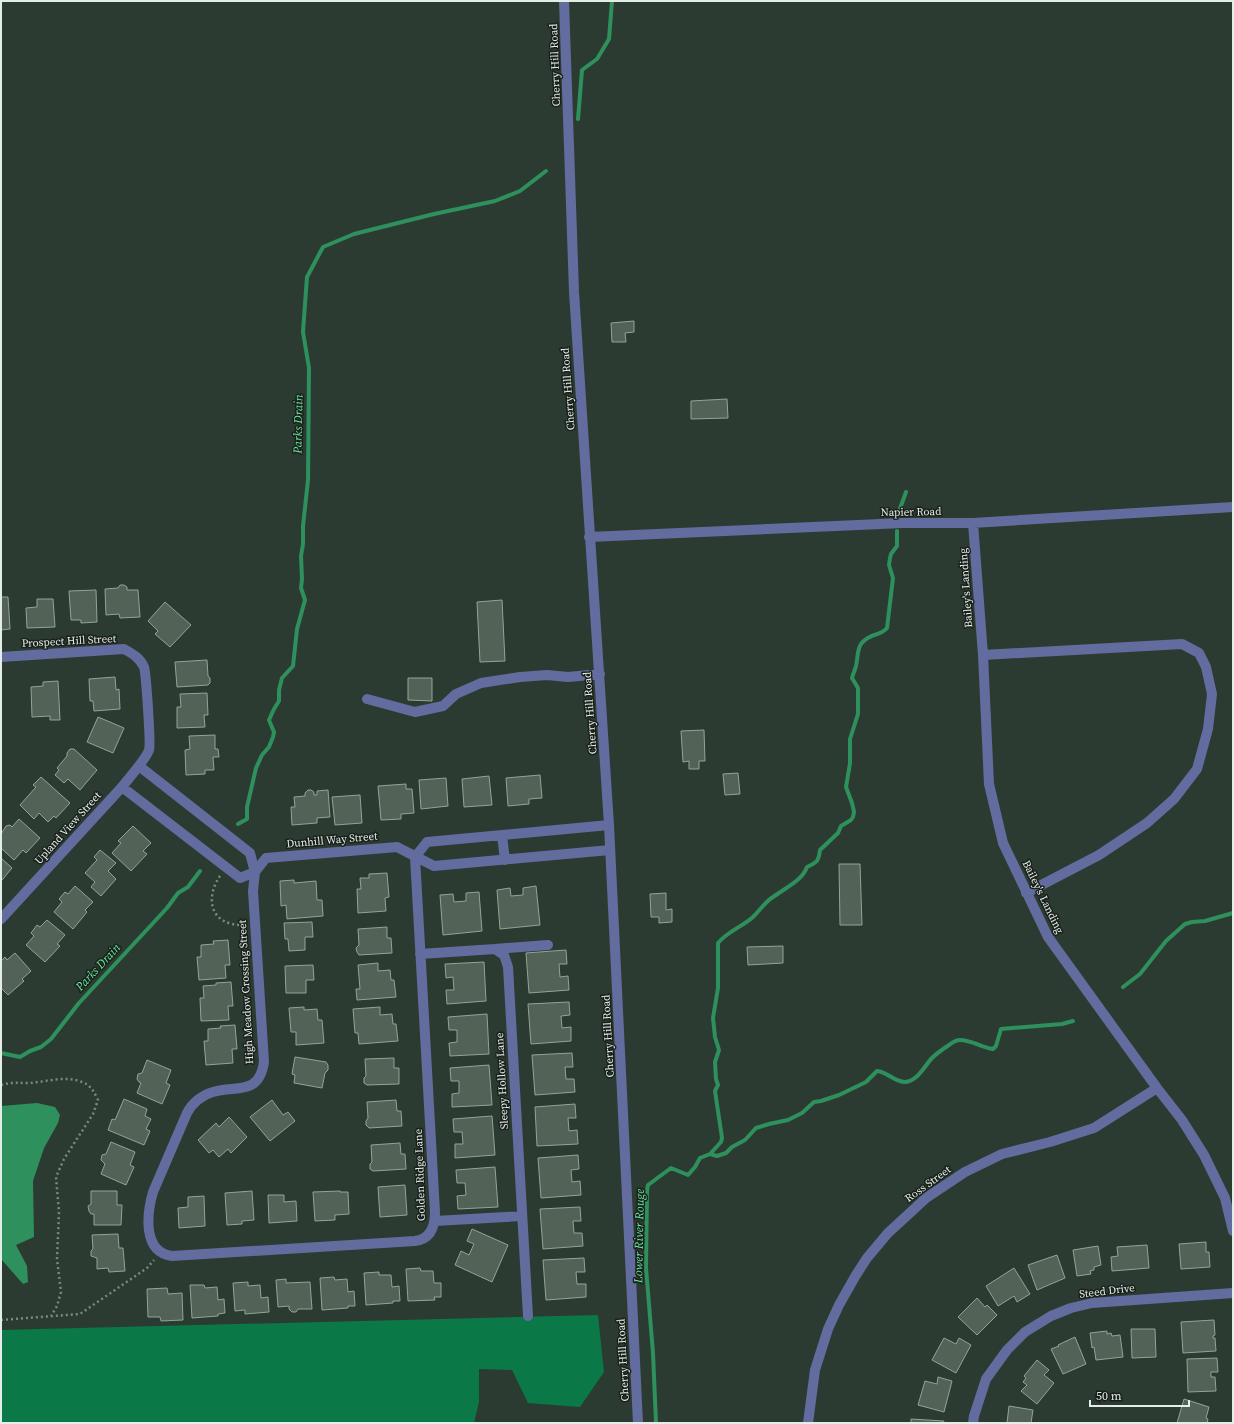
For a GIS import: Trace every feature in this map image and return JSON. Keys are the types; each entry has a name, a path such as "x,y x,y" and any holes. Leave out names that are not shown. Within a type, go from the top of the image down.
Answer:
{"street":[{"name":"Cherry Hill Road","path":"564,1 574,292 609,825 638,1423"},
{"name":"Napier Road","path":"590,537 903,524 973,523 1233,507"},
{"name":"Bailey's Landing","path":"973,523 983,655 989,784 1003,843 1048,937 1157,1088 1182,1120 1204,1155 1225,1198 1233,1231"},
{"path":"983,655 1182,644 1199,653 1206,667 1212,694 1208,729 1197,769 1174,799 1147,823 1099,855 1026,893"},
{"name":"Prospect Hill Street","path":"1,656 124,649 137,656 145,668 150,734 149,749"},
{"path":"367,699 415,712 442,706 456,694 481,683 520,677 547,675 568,677 600,674"},
{"name":"Upland View Street","path":"1,919 122,787 139,766 149,749"},
{"path":"122,787 240,878 255,872 250,853 139,766"},
{"path":"415,857 427,842 609,825"},
{"path":"502,835 505,860"},
{"name":"Dunhill Way Street","path":"255,872 266,858 397,847 434,866 610,850"},
{"name":"Golden Ridge Lane","path":"157,1248 165,1255 172,1256 415,1241 424,1239 430,1233 435,1221 415,857"},
{"name":"High Meadow Crossing Street","path":"157,1248 148,1227 150,1203 156,1185 190,1108 199,1100 214,1092 241,1089 252,1085 260,1075 263,1068 264,1062 253,891 255,872"},
{"path":"420,954 548,945"},
{"name":"Sleepy Hollow Lane","path":"495,949 504,954 508,967 528,1316"},
{"name":"Ross Street","path":"808,1423 815,1370 828,1329 839,1305 856,1275 888,1233 926,1198 965,1172 1002,1154 1050,1142 1094,1128 1157,1088"},
{"path":"435,1221 522,1216"},
{"name":"Steed Drive","path":"973,1423 986,1379 994,1367 1007,1350 1025,1332 1051,1316 1071,1308 1092,1303 1233,1293"}],"path":[{"path":"222,872 211,894 214,909 218,915 227,922 233,925 248,926"},
{"path":"1,1085 11,1082 28,1083 70,1079 83,1082 93,1089 98,1100 93,1114 64,1159 56,1177 59,1212 57,1259 61,1292 57,1306 51,1316"},
{"path":"1,1320 80,1314 147,1268 157,1248"}],"shaded area":[{"path":"37,1103 55,1107 60,1115 58,1123 44,1148 33,1181 34,1237 16,1245 27,1266 28,1282 23,1284 1,1259 1,1106"},
{"path":"598,1315 604,1372 580,1407 528,1403 512,1370 479,1369 479,1402 474,1423 1,1423 1,1330"}],"building":[{"path":"634,321 634,332 625,333 626,342 612,342 611,323"},
{"path":"727,399 728,418 691,419 691,401"},
{"path":"120,585 127,587 127,590 138,590 140,617 120,618 119,614 106,615 105,589 118,588"},
{"path":"96,590 97,622 81,623 81,620 71,620 69,591"},
{"path":"1,597 8,597 10,629 1,630"},
{"path":"37,599 53,599 55,627 27,628 26,608 37,607"},
{"path":"502,600 505,661 480,662 477,602"},
{"path":"165,602 191,625 170,647 155,634 158,631 148,621"},
{"path":"207,660 208,676 210,678 210,683 208,685 177,687 175,662"},
{"path":"115,677 116,690 119,689 120,709 94,711 93,701 90,701 89,679"},
{"path":"408,678 432,678 432,701 408,700"},
{"path":"58,681 60,720 50,720 50,716 32,717 31,687 43,686 43,682"},
{"path":"207,693 208,715 204,715 205,727 177,728 177,707 181,707 180,694"},
{"path":"98,717 124,728 113,753 87,742"},
{"path":"704,730 705,761 699,761 699,769 689,769 689,761 683,762 681,731"},
{"path":"215,735 215,749 218,749 219,757 213,757 214,770 205,770 205,774 186,775 185,750 190,749 189,736"},
{"path":"70,749 74,749 97,770 80,790 68,779 64,783 55,775 59,770 57,768 67,756"},
{"path":"738,773 740,794 725,795 723,774"},
{"path":"540,775 542,798 529,799 529,804 508,806 506,778"},
{"path":"489,776 492,805 464,807 462,779"},
{"path":"41,777 70,803 56,818 54,816 48,822 39,813 34,819 20,805 36,787 33,785"},
{"path":"446,778 448,806 421,809 419,780"},
{"path":"406,784 406,789 412,789 414,813 401,814 401,819 381,820 378,786"},
{"path":"308,790 314,792 314,795 317,795 317,791 328,790 330,817 317,818 317,823 292,825 291,807 295,807 294,797 305,796 305,793"},
{"path":"360,795 362,823 335,825 332,797"},
{"path":"19,819 40,838 26,853 23,850 14,860 1,848 1,834 6,826 10,825 12,827"},
{"path":"133,826 151,843 143,851 147,854 131,871 112,853 121,843 118,841"},
{"path":"100,850 116,863 108,871 116,879 101,896 91,887 95,882 85,873 97,860 94,857"},
{"path":"1,858 12,868 2,880 1,879"},
{"path":"839,864 860,864 862,925 840,925"},
{"path":"387,873 389,897 385,898 386,911 358,913 357,889 361,889 360,878 369,878 369,874"},
{"path":"294,880 294,883 316,881 317,900 322,900 323,916 287,919 286,905 281,906 280,881"},
{"path":"75,886 93,902 85,910 87,912 73,929 54,912 62,902 59,899 65,892 68,894"},
{"path":"536,886 540,925 500,929 497,890 510,888 511,896 523,895 523,888"},
{"path":"479,892 482,931 443,935 440,895 453,894 454,902 466,901 466,893"},
{"path":"666,893 666,910 672,909 672,922 659,923 659,917 651,917 650,894"},
{"path":"47,920 65,935 57,944 60,946 45,962 26,945 34,936 31,933 37,925 40,927"},
{"path":"312,922 313,937 305,937 305,950 289,951 288,939 285,939 284,923"},
{"path":"387,927 387,938 391,938 392,953 359,955 356,948 359,945 358,929"},
{"path":"228,940 230,965 225,965 226,978 199,980 197,957 201,957 201,945 214,944 213,941"},
{"path":"783,946 783,963 748,965 747,947"},
{"path":"566,950 567,964 559,964 560,977 568,976 569,990 529,993 526,953"},
{"path":"15,953 31,971 22,979 24,981 8,995 1,988 1,961 5,957 7,960"},
{"path":"484,962 486,1001 447,1004 446,990 454,990 453,977 446,978 445,964"},
{"path":"378,963 378,971 390,970 391,980 394,980 396,997 357,1000 356,989 360,989 358,965"},
{"path":"313,965 314,980 306,980 306,993 286,993 285,966"},
{"path":"231,982 233,1006 228,1006 229,1020 201,1021 200,998 204,998 203,986"},
{"path":"569,1002 570,1015 561,1016 562,1028 571,1027 571,1041 531,1044 528,1004"},
{"path":"304,1007 304,1010 317,1009 318,1020 322,1020 324,1043 296,1045 296,1032 291,1032 289,1008"},
{"path":"380,1007 380,1015 392,1014 393,1024 396,1024 398,1041 359,1044 358,1033 355,1033 353,1009"},
{"path":"487,1014 489,1054 450,1056 449,1043 457,1042 457,1030 449,1030 448,1017"},
{"path":"235,1025 237,1049 232,1049 233,1063 206,1065 204,1041 208,1041 208,1029 221,1028 220,1026"},
{"path":"572,1053 573,1067 565,1067 566,1079 574,1079 575,1092 535,1095 532,1055"},
{"path":"295,1057 326,1062 328,1065 328,1070 325,1073 322,1088 294,1083 295,1075 292,1074"},
{"path":"394,1058 394,1068 399,1068 399,1084 367,1085 364,1083 364,1078 366,1076 365,1059"},
{"path":"147,1060 171,1070 166,1083 170,1085 162,1104 137,1093 141,1083 137,1079 138,1074 142,1073"},
{"path":"489,1065 492,1105 452,1107 452,1094 459,1093 459,1081 451,1081 450,1068"},
{"path":"124,1099 147,1109 145,1116 151,1119 146,1129 150,1131 144,1145 108,1130 112,1119 115,1120"},
{"path":"272,1100 283,1115 288,1112 295,1121 270,1141 250,1117"},
{"path":"396,1100 397,1111 401,1111 402,1126 369,1128 366,1125 368,1118 367,1102"},
{"path":"575,1104 576,1118 568,1118 569,1131 577,1130 578,1144 537,1146 535,1107"},
{"path":"492,1116 495,1155 455,1158 455,1144 463,1144 462,1132 454,1132 453,1119"},
{"path":"229,1117 247,1137 231,1153 228,1149 219,1157 213,1150 209,1153 198,1140 216,1123 219,1127"},
{"path":"111,1142 135,1152 130,1165 134,1167 126,1185 101,1174 105,1164 101,1160 102,1155 106,1154"},
{"path":"400,1143 401,1154 405,1154 406,1169 373,1171 370,1169 370,1164 372,1162 371,1145"},
{"path":"578,1155 579,1169 571,1170 572,1182 580,1181 581,1195 541,1198 538,1158"},
{"path":"495,1167 498,1207 458,1209 457,1196 466,1195 465,1183 457,1183 456,1170"},
{"path":"405,1185 407,1215 380,1217 378,1187"},
{"path":"91,1191 117,1191 117,1205 122,1205 121,1225 94,1225 94,1214 91,1214 88,1206 91,1204"},
{"path":"252,1191 254,1220 242,1221 242,1224 227,1225 225,1193"},
{"path":"313,1192 348,1192 349,1214 335,1215 335,1220 315,1221"},
{"path":"268,1195 284,1195 284,1202 296,1201 297,1221 269,1223"},
{"path":"204,1196 205,1226 179,1228 178,1208 188,1207 188,1197"},
{"path":"580,1207 581,1221 573,1221 574,1233 582,1233 583,1246 543,1249 540,1209"},
{"path":"472,1229 508,1245 492,1282 455,1265 461,1251 469,1255 474,1244 467,1241"},
{"path":"118,1234 119,1248 123,1248 125,1271 109,1272 108,1268 97,1269 97,1258 91,1256 91,1251 93,1249 92,1235"},
{"path":"1206,1242 1206,1252 1209,1252 1210,1267 1181,1269 1179,1244"},
{"path":"1147,1245 1149,1268 1112,1271 1111,1257 1118,1256 1117,1247"},
{"path":"1098,1246 1101,1265 1094,1267 1094,1270 1090,1271 1091,1274 1077,1276 1073,1250"},
{"path":"1057,1255 1065,1278 1037,1290 1028,1265"},
{"path":"584,1258 585,1272 576,1272 577,1284 586,1284 586,1297 546,1300 543,1260"},
{"path":"420,1268 421,1271 433,1271 434,1283 441,1283 441,1297 434,1297 435,1300 408,1301 406,1269"},
{"path":"1014,1268 1030,1294 1017,1302 1014,1296 998,1306 986,1286"},
{"path":"379,1272 379,1275 391,1275 392,1287 399,1286 400,1301 366,1305 364,1273"},
{"path":"334,1277 335,1280 347,1279 348,1292 354,1291 355,1306 322,1310 320,1278"},
{"path":"286,1279 286,1283 310,1282 312,1309 298,1309 296,1312 292,1312 289,1309 289,1306 278,1307 276,1280"},
{"path":"248,1282 248,1286 260,1285 261,1298 268,1297 269,1312 245,1314 245,1310 235,1311 233,1283"},
{"path":"190,1285 204,1285 205,1288 217,1287 218,1300 224,1299 225,1313 218,1314 218,1316 192,1318"},
{"path":"167,1288 168,1294 182,1293 183,1320 161,1321 160,1317 148,1317 147,1289"},
{"path":"977,1298 985,1307 987,1305 997,1315 977,1335 958,1317"},
{"path":"1214,1320 1215,1335 1213,1338 1215,1338 1216,1351 1183,1353 1181,1322"},
{"path":"1131,1329 1155,1329 1156,1357 1132,1358"},
{"path":"1107,1331 1107,1334 1111,1333 1112,1336 1120,1335 1123,1357 1096,1360 1094,1347 1092,1348 1090,1333"},
{"path":"1075,1337 1086,1364 1063,1374 1051,1349"},
{"path":"944,1338 956,1344 959,1338 971,1345 956,1373 932,1360"},
{"path":"1217,1358 1218,1372 1211,1372 1211,1377 1215,1377 1216,1391 1188,1392 1187,1359"},
{"path":"1037,1360 1049,1370 1044,1375 1054,1383 1037,1404 1021,1391 1027,1385 1023,1382 1026,1378 1024,1376"},
{"path":"938,1377 952,1381 944,1412 918,1405 925,1381 937,1384"},
{"path":"1184,1399 1209,1407 1206,1418 1208,1419 1207,1423 1177,1423"},
{"path":"1009,1406 1033,1410 1031,1423 1007,1423"},
{"path":"911,1419 944,1421 943,1423 911,1423"}],"waterway":[{"name":"Parks Drain","path":"578,119 582,70 597,59 609,39 612,1"},
{"name":"Parks Drain","path":"238,824 247,819 247,807 256,768 262,755 269,747 273,737 274,732 269,720 279,701 279,690 282,678 293,666 297,629 305,600 301,588 301,556 308,480 309,368 303,332 307,277 323,247 354,234 434,214 495,201 520,191 546,171"},
{"path":"898,514 906,492"},
{"path":"710,1154 721,1142 722,1138 715,1091 718,1085 716,1079 715,1062 719,1050 715,1037 713,1018 718,988 718,943 726,935 753,917 770,899 793,884 805,872 807,867 817,861 820,850 838,833 841,826 853,817 854,812 852,803 846,787 850,763 850,739 858,714 858,688 852,678 859,648 862,642 887,628 893,578 889,565 891,554 897,546 897,531"},
{"name":"Parks Drain","path":"1,1053 20,1057 41,1047 51,1039 79,1003 167,908 178,893 188,887 200,871"},
{"name":"Lower River Rouge","path":"1123,987 1140,974 1166,941 1185,924 1205,921 1233,913"},
{"name":"Lower River Rouge","path":"656,1423 653,1353 646,1268 648,1185 671,1168 688,1175 700,1158 710,1154 717,1156 726,1153 732,1147 745,1140 756,1128 788,1120 802,1113 814,1102 839,1095 866,1082 877,1071 901,1082 910,1081 921,1072 936,1054 956,1041 969,1041 993,1049 996,1046 1001,1029 1062,1024 1073,1021"}]}
